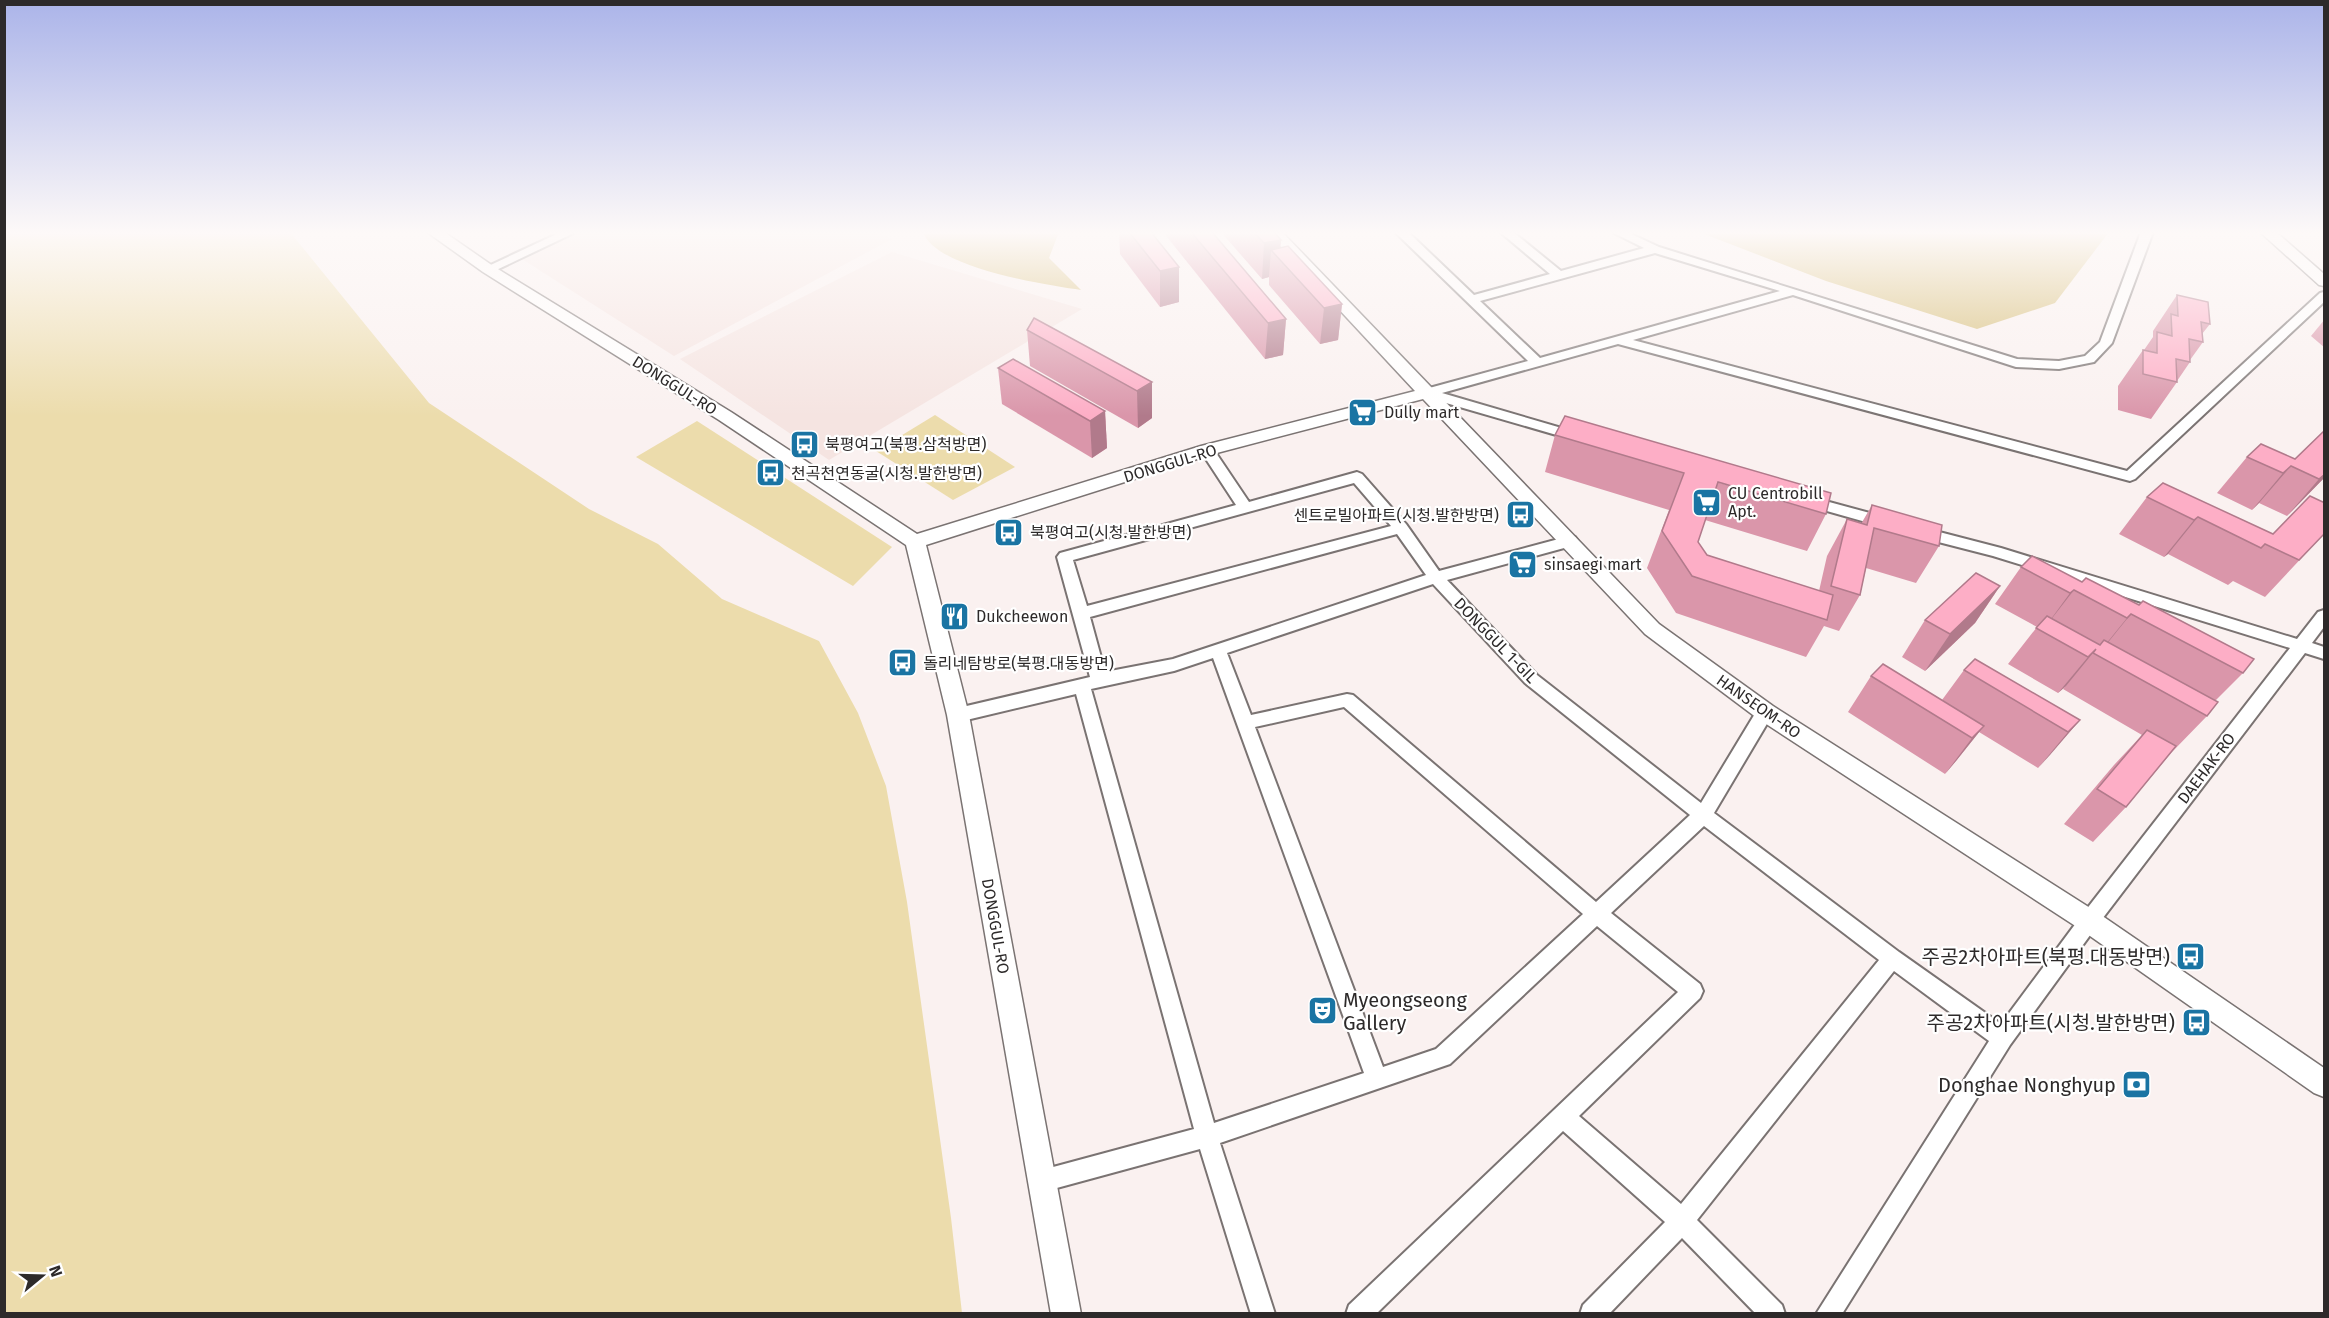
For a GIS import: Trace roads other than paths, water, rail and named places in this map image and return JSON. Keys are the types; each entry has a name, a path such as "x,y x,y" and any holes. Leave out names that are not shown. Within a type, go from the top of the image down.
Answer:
{"street":[{"name":"DONGGUL-RO","path":"528,294 725,416 915,542 958,715 1066,1314"},
{"name":"HANSEOM-RO","path":"1332,294 1652,629 1765,712 2089,921 2325,1084"},
{"path":"1466,294 1537,362"},
{"path":"1472,299 1492,294"},
{"path":"1427,393 1784,294"},
{"path":"1801,294 2016,363 2059,365 2089,359 2106,343 2124,294"},
{"path":"1619,340 2130,476 2325,296"},
{"name":"DONGGUL-RO","path":"915,542 1208,450 1427,393"},
{"path":"1427,393 1590,441"},
{"path":"1208,450 1245,507"},
{"name":"DONGGUL 1-GIL","path":"1263,1314 1207,1136 1090,683 1082,613 1065,557 1357,477 1401,528 1437,579 1531,679 1703,815 1892,958 2003,1038"},
{"path":"1793,497 1995,552 2325,653"},
{"path":"1082,613 1401,528"},
{"path":"958,715 1174,665 1468,567 1570,541"},
{"name":"DAEHAK-RO","path":"1828,1314 2003,1038 2089,921 2301,644 2325,616"},
{"path":"1218,650 1377,1079"},
{"path":"1245,723 1347,700 1598,915 1693,991 1358,1314"},
{"path":"1042,1181 1207,1136 1443,1057 1703,815 1765,712"},
{"path":"1592,1314 1682,1221 1892,958"},
{"path":"1563,1116 1682,1221 1773,1314"}],"place":[{"name":"Dully mart","path":"1363,412"},
{"name":"북평여고(북평.삼척방면)","path":"804,444"},
{"name":"천곡천연동굴(시청.발한방면)","path":"770,473"},
{"name":"CU Centrobill Apt.","path":"1707,502"},
{"name":"센트로빌아파트(시청.발한방면)","path":"1520,515"},
{"name":"북평여고(시청.발한방면)","path":"1009,532"},
{"name":"sinsaegi mart","path":"1523,564"},
{"name":"Dukcheewon","path":"955,616"},
{"name":"돌리네탐방로(북평.대동방면)","path":"902,663"},
{"name":"주공2차아파트(북평.대동방면)","path":"2191,957"},
{"name":"Myeongseong Gallery","path":"1322,1011"},
{"name":"주공2차아파트(시청.발한방면)","path":"2196,1023"},
{"name":"Donghae Nonghyup","path":"2137,1085"}]}
